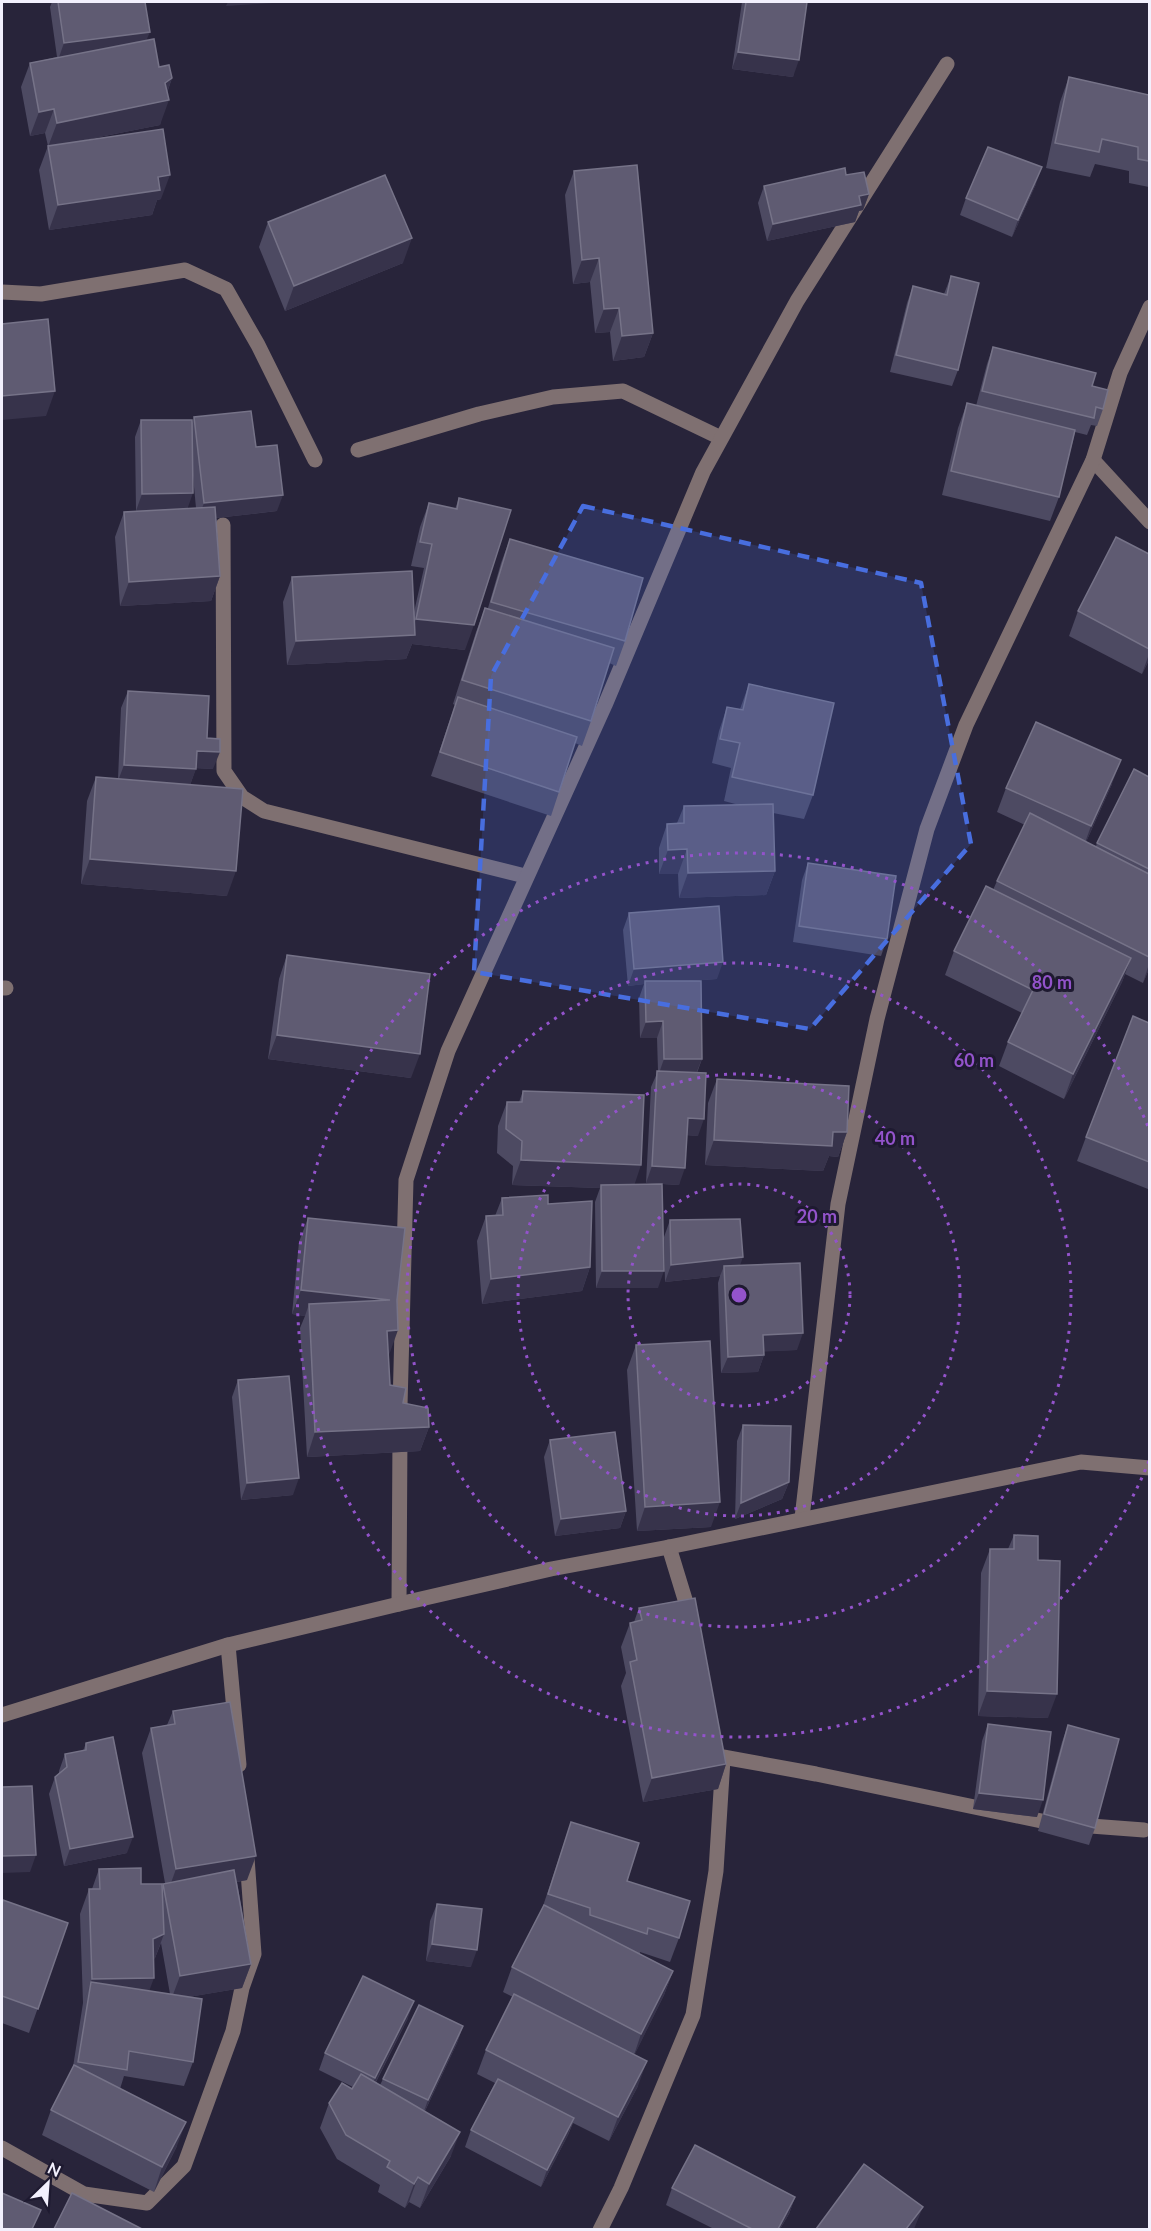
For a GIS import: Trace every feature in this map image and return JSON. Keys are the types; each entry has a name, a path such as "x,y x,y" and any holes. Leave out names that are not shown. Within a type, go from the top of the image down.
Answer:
{"street":[{"path":"399,1604 401,1316 406,1180 448,1051 525,876 605,705 703,472 797,301 947,64"},
{"path":"2,292 41,294 185,270 226,289 258,345 315,460"},
{"path":"802,1518 838,1204 877,1019 927,829 966,725 1093,460 1120,373 1149,307"},
{"path":"358,450 479,414 553,398 623,391 722,438"},
{"path":"1093,460 1149,522"},
{"path":"223,525 224,771 242,798 264,811 525,876"},
{"path":"2,1715 228,1645 551,1569 1082,1462 1149,1468"},
{"path":"669,1547 695,1635"},
{"path":"228,1645 240,1777"},
{"path":"600,2229 621,2188 693,2015 716,1871 722,1752 1051,1823 1144,1830"},
{"path":"2,2148 84,2194 147,2203 184,2166 233,2031 242,1988 254,1954 246,1848"}],"highlighted area":[{"path":"583,506 921,583 971,844 810,1029 474,972 491,676"}],"building":[{"path":"58,2 145,2 150,32 64,43"},
{"path":"746,2 807,2 799,60 738,52"},
{"path":"154,39 159,67 169,65 172,78 165,83 169,100 57,123 54,109 39,112 30,63"},
{"path":"1069,77 1149,95 1149,161 1138,159 1138,147 1102,139 1099,152 1055,143"},
{"path":"163,129 170,175 158,177 160,190 58,205 48,146"},
{"path":"988,147 1042,167 1018,220 966,198"},
{"path":"637,165 653,333 622,336 619,308 604,309 599,258 582,260 574,171"},
{"path":"845,168 846,175 864,172 869,194 859,196 861,205 773,224 764,186"},
{"path":"385,175 412,238 294,286 268,222"},
{"path":"951,276 979,283 958,370 896,355 913,286 947,295"},
{"path":"48,319 55,391 2,396 2,324"},
{"path":"993,347 1096,373 1092,386 1108,390 1103,409 1096,407 1094,418 982,391"},
{"path":"967,403 1075,430 1059,497 951,471"},
{"path":"251,411 256,447 277,445 283,495 204,503 194,417"},
{"path":"141,420 192,420 193,493 142,494"},
{"path":"459,498 511,510 474,625 416,619 432,544 420,542 429,503 457,509"},
{"path":"215,507 220,576 129,582 124,512"},
{"path":"1116,537 1149,554 1149,649 1078,611"},
{"path":"510,539 643,578 625,641 491,602"},
{"path":"412,571 415,635 296,641 292,577"},
{"path":"485,608 614,648 591,721 462,680"},
{"path":"749,684 834,703 813,795 732,777 740,743 720,739 727,707 743,710"},
{"path":"128,691 209,696 207,738 220,739 220,752 197,751 196,769 124,765"},
{"path":"458,697 577,737 559,792 440,752"},
{"path":"1036,722 1121,760 1091,826 1006,788"},
{"path":"1134,769 1149,777 1149,869 1097,843"},
{"path":"96,777 243,789 236,871 90,859"},
{"path":"773,804 775,871 688,873 687,849 668,850 667,824 684,823 684,806"},
{"path":"1030,813 1149,874 1149,957 997,881"},
{"path":"808,863 896,876 887,939 799,926"},
{"path":"986,886 1131,958 1073,1074 1008,1042 1033,990 954,951"},
{"path":"719,906 723,962 634,969 629,913"},
{"path":"287,955 430,974 420,1054 277,1035"},
{"path":"645,981 701,981 702,1059 664,1059 663,1021 646,1022"},
{"path":"1133,1016 1149,1023 1149,1162 1086,1137"},
{"path":"657,1071 706,1073 704,1119 688,1118 685,1168 652,1166"},
{"path":"717,1079 849,1086 847,1132 833,1132 832,1146 714,1140"},
{"path":"523,1091 644,1095 641,1165 521,1160 522,1141 506,1129 507,1102 522,1102"},
{"path":"662,1184 664,1271 602,1271 601,1185"},
{"path":"548,1195 548,1204 592,1201 590,1267 491,1279 486,1216 503,1215 502,1198"},
{"path":"308,1218 405,1228 397,1300 398,1330 387,1331 390,1385 406,1388 403,1403 428,1408 429,1427 315,1432 309,1304 390,1300 301,1290"},
{"path":"740,1219 743,1257 671,1265 670,1220"},
{"path":"800,1263 803,1333 763,1335 764,1355 728,1357 724,1266"},
{"path":"710,1341 720,1502 645,1507 636,1345"},
{"path":"289,1376 299,1478 247,1483 238,1380"},
{"path":"743,1425 791,1426 789,1482 741,1503"},
{"path":"615,1432 626,1511 561,1519 550,1440"},
{"path":"1014,1535 1038,1536 1038,1560 1060,1561 1057,1694 987,1691 990,1549 1014,1549"},
{"path":"695,1598 726,1764 652,1778 630,1662 637,1660 630,1623 642,1620 639,1608"},
{"path":"230,1702 256,1856 176,1869 151,1728 175,1724 173,1711"},
{"path":"988,1724 1051,1732 1043,1800 979,1793"},
{"path":"1068,1725 1119,1739 1095,1828 1044,1814"},
{"path":"113,1737 133,1837 70,1849 55,1777 67,1767 65,1754 86,1750 86,1743"},
{"path":"32,1786 36,1855 2,1856 2,1787"},
{"path":"571,1822 639,1843 627,1881 690,1901 679,1938 648,1928 647,1934 590,1915 590,1908 548,1894"},
{"path":"141,1868 141,1884 162,1884 164,1934 153,1939 154,1978 92,1979 89,1889 100,1889 99,1869"},
{"path":"234,1870 251,1964 180,1976 163,1884"},
{"path":"3,1900 68,1923 38,2009 2,1996"},
{"path":"437,1904 482,1909 477,1950 432,1944"},
{"path":"544,1905 673,1971 641,2034 512,1967"},
{"path":"363,1976 414,2001 375,2078 325,2053"},
{"path":"91,1982 202,1999 193,2062 129,2051 127,2070 78,2062"},
{"path":"514,1994 647,2061 618,2117 486,2050"},
{"path":"419,2005 463,2026 428,2100 383,2079"},
{"path":"74,2065 186,2122 162,2167 51,2110"},
{"path":"361,2074 460,2132 429,2184 418,2177 414,2184 387,2167 390,2161 346,2135 329,2103 342,2083 352,2089"},
{"path":"498,2079 574,2118 547,2170 471,2130"},
{"path":"695,2145 795,2197 778,2229 752,2229 672,2188"},
{"path":"864,2164 923,2207 906,2229 816,2229"},
{"path":"2,2193 41,2210 32,2229 2,2229"},
{"path":"72,2193 142,2229 54,2229"}]}
